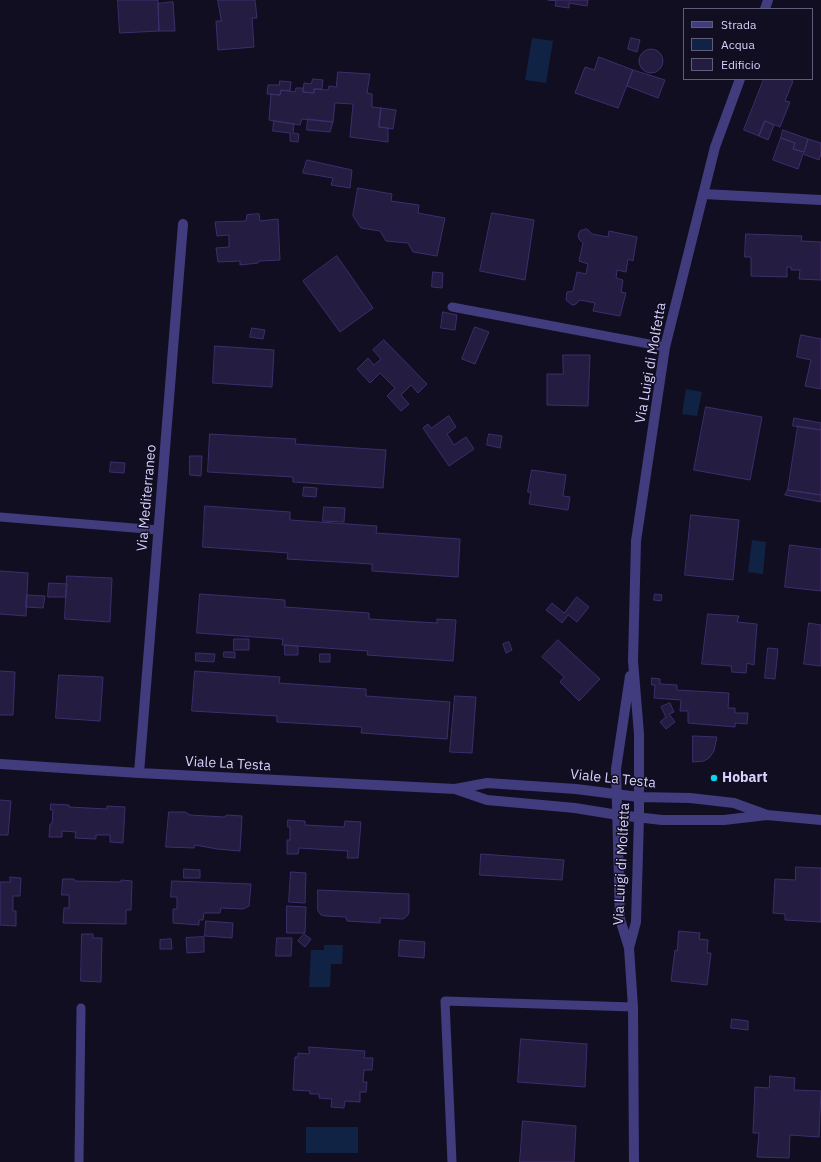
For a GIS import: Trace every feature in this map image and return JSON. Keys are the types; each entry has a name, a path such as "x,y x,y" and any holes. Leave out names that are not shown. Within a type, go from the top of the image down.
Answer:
{"street":[{"name":"Via Luigi di Molfetta","path":"629,948 636,922 639,817 639,734 633,660 636,541 665,347 702,194 715,147 740,80"},
{"path":"702,194 821,200"},
{"name":"Via Mediterraneo","path":"139,773 183,224"},
{"name":"Via Luigi di Molfetta","path":"633,660 616,769 620,919 629,948 633,1007 634,1162"},
{"name":"Viale La Testa","path":"0,764 139,773 455,789 487,783 576,789 639,797 690,798 734,803 767,815"},
{"name":"Viale La Testa","path":"455,789 486,800 575,808 662,820 724,820 767,815 821,820"}],"lane":[{"path":"452,307 665,347"},
{"path":"0,517 158,530"},
{"path":"452,1162 445,1000 633,1007"},
{"path":"79,1162 81,1008"}],"water":[{"path":"532,38 553,41 546,83 525,80"},
{"path":"686,389 702,392 697,416 682,414"},
{"path":"752,540 766,542 763,574 748,572"},
{"path":"324,945 343,945 342,964 331,964 330,987 309,987 311,950 324,950"},
{"path":"306,1127 358,1127 358,1153 306,1153"}],"building":[{"path":"118,0 158,0 159,31 120,33"},
{"path":"218,0 255,0 257,18 252,18 254,47 218,50 216,21 221,21"},
{"path":"548,0 588,0 587,6 569,3 569,8 555,6 556,1"},
{"path":"173,2 175,31 159,31 158,4"},
{"path":"631,38 640,40 637,52 628,49"},
{"path":"651,49 659,53 663,61 659,69 651,73 643,69 639,61 643,53"},
{"path":"599,57 633,70 618,108 575,93 585,67 594,70"},
{"path":"633,70 665,80 658,98 627,86"},
{"path":"338,72 370,74 367,93 372,94 372,107 381,108 379,127 388,128 388,142 350,137 353,104 335,103 333,122 302,119 300,125 269,120 271,94 280,95 281,90 295,92 296,88 303,88 303,92 314,93 314,89 328,90 329,86 336,87"},
{"path":"313,79 323,80 322,89 314,89 314,93 303,92 304,83 311,84"},
{"path":"764,80 793,81 785,101 790,102 780,127 765,121 759,136 744,130"},
{"path":"280,81 291,82 290,91 281,90 280,95 267,94 268,85 279,85"},
{"path":"381,108 396,110 393,129 379,127"},
{"path":"308,119 333,122 330,132 307,130"},
{"path":"274,121 294,124 293,133 299,134 298,142 290,141 290,133 273,131"},
{"path":"765,121 774,125 768,140 759,136"},
{"path":"783,130 808,139 804,152 793,149 795,143 781,138"},
{"path":"781,138 795,143 793,149 804,152 808,139 821,143 821,154 819,160 803,154 798,169 773,160"},
{"path":"307,160 352,170 350,188 331,185 333,178 303,173"},
{"path":"358,188 392,194 391,201 419,205 418,213 445,218 437,256 413,252 408,243 386,241 380,231 361,228 353,216"},
{"path":"492,213 534,220 525,280 480,271"},
{"path":"259,214 260,221 278,219 280,260 259,261 258,263 240,265 240,261 218,262 216,248 229,247 229,235 217,236 215,222 246,221 247,215"},
{"path":"587,229 592,234 608,237 609,231 637,237 633,261 628,259 626,272 617,270 616,278 623,280 621,292 626,293 620,316 593,311 595,303 580,300 576,304 572,305 566,300 567,292 573,291 577,272 586,274 588,264 579,261 583,243 579,239 578,235 580,231"},
{"path":"746,234 802,236 801,241 821,242 821,280 799,279 800,270 791,270 791,267 787,267 787,277 751,276 751,257 745,257"},
{"path":"337,256 373,308 340,332 303,281"},
{"path":"433,272 443,273 442,288 432,287"},
{"path":"443,312 457,315 455,330 441,328"},
{"path":"475,327 489,332 475,364 462,359"},
{"path":"252,328 265,330 263,339 250,337"},
{"path":"801,335 821,339 821,389 805,386 811,360 797,357"},
{"path":"384,340 427,384 418,393 411,385 401,395 409,404 401,411 387,396 395,388 380,373 370,383 357,369 368,358 374,365 381,359 373,350"},
{"path":"215,346 274,350 272,387 213,383"},
{"path":"563,355 590,355 588,406 547,405 547,374 563,374"},
{"path":"706,407 762,417 750,480 694,470"},
{"path":"449,416 456,427 447,434 454,445 466,437 474,449 449,466 423,428 428,424 431,428"},
{"path":"794,418 821,423 821,430 793,426"},
{"path":"798,426 821,430 821,495 788,490"},
{"path":"210,434 296,439 295,444 386,450 383,488 293,482 293,477 208,472"},
{"path":"489,434 502,436 500,448 487,445"},
{"path":"190,456 202,456 201,476 190,475"},
{"path":"111,462 125,463 124,473 110,472"},
{"path":"532,470 566,475 563,496 570,497 568,510 529,504 531,492 528,492"},
{"path":"304,487 317,488 316,497 303,496"},
{"path":"788,490 821,495 821,502 785,495"},
{"path":"205,506 290,512 290,520 377,526 376,533 460,539 458,577 372,571 372,564 287,559 288,553 203,547"},
{"path":"324,507 345,508 344,522 323,521"},
{"path":"691,515 739,520 733,580 685,575"},
{"path":"790,545 821,549 821,591 785,587"},
{"path":"0,571 28,573 26,616 0,614"},
{"path":"67,576 112,578 110,622 65,619"},
{"path":"49,583 67,584 66,597 48,597"},
{"path":"200,594 285,600 285,607 369,613 369,619 437,623 437,619 456,620 453,661 367,655 368,651 282,645 283,639 197,633"},
{"path":"655,594 662,595 661,601 654,600"},
{"path":"27,595 45,596 43,608 26,607"},
{"path":"577,597 589,607 577,622 568,615 562,623 546,610 552,603 564,613"},
{"path":"708,614 739,616 737,622 757,624 754,665 747,663 746,673 732,672 731,666 702,664"},
{"path":"809,623 821,625 821,666 804,664"},
{"path":"234,639 249,639 249,650 234,650"},
{"path":"558,640 600,679 579,701 560,682 564,677 542,657"},
{"path":"509,642 512,650 506,653 503,644"},
{"path":"285,645 298,646 298,655 285,655"},
{"path":"768,648 778,649 775,679 765,678"},
{"path":"224,652 235,652 235,658 224,657"},
{"path":"196,653 215,654 214,662 196,661"},
{"path":"320,654 330,654 330,662 320,662"},
{"path":"0,671 15,672 13,715 0,715"},
{"path":"195,671 280,677 279,683 366,689 366,696 450,702 447,739 361,733 362,727 277,722 277,716 192,711"},
{"path":"59,675 103,677 100,721 56,718"},
{"path":"652,678 660,679 660,684 677,685 677,690 729,693 728,708 735,708 735,713 748,713 747,724 735,723 735,727 688,723 688,711 680,711 681,700 654,698 655,685 652,685"},
{"path":"455,696 476,697 472,753 450,752"},
{"path":"670,703 674,712 669,714 675,722 666,729 660,722 666,717 661,707"},
{"path":"693,736 717,737 714,751 709,758 704,761 693,762"},
{"path":"0,800 11,801 8,835 0,835"},
{"path":"51,804 69,805 69,807 107,809 107,806 125,807 123,843 110,842 110,835 96,835 96,839 75,838 76,832 62,831 62,837 49,837 53,810 51,810"},
{"path":"169,812 185,812 190,815 224,817 227,815 242,816 240,851 195,845 194,848 166,847"},
{"path":"288,820 305,821 305,825 344,827 345,821 361,822 358,858 347,858 348,851 299,848 298,854 287,854 287,840 290,840 290,827 288,827"},
{"path":"481,854 564,860 562,880 480,875"},
{"path":"796,867 821,868 821,922 785,920 785,914 773,913 775,879 795,880"},
{"path":"184,869 200,870 200,878 184,878"},
{"path":"291,872 306,873 305,903 289,902"},
{"path":"10,877 21,878 20,896 13,896 13,911 16,911 16,926 0,925 0,882 10,882"},
{"path":"63,879 74,879 75,881 132,881 131,910 126,910 126,924 63,923 64,908 69,908 69,895 62,895"},
{"path":"172,881 251,884 249,906 243,909 221,908 220,913 204,913 203,920 199,920 199,925 173,923 173,909 177,909 177,897 171,897"},
{"path":"318,890 409,894 409,913 403,919 380,918 380,923 347,921 346,917 321,915 318,911"},
{"path":"287,906 306,907 305,933 287,933"},
{"path":"206,921 233,923 232,938 205,936"},
{"path":"679,931 700,933 699,939 708,940 707,953 711,953 707,985 671,981"},
{"path":"82,934 93,934 93,938 102,938 101,982 81,981"},
{"path":"304,934 311,939 305,947 298,941"},
{"path":"204,937 204,952 187,953 186,938"},
{"path":"277,938 292,938 291,956 276,956"},
{"path":"171,939 172,949 160,949 160,940"},
{"path":"400,940 425,942 424,958 399,956"},
{"path":"732,1019 748,1021 748,1030 731,1028"},
{"path":"521,1039 587,1044 585,1087 518,1082"},
{"path":"309,1047 365,1051 364,1058 373,1058 372,1070 364,1070 363,1082 367,1082 366,1092 360,1092 360,1102 345,1101 344,1108 331,1107 332,1099 319,1098 319,1094 310,1094 310,1091 293,1090 295,1057 298,1057 298,1053 309,1054"},
{"path":"770,1076 795,1078 794,1090 821,1091 819,1137 790,1135 789,1158 757,1157 759,1133 753,1133 755,1087 769,1088"},
{"path":"523,1121 576,1126 574,1162 520,1162"}],"place":[{"name":"Hobart","path":"714,778"}]}
